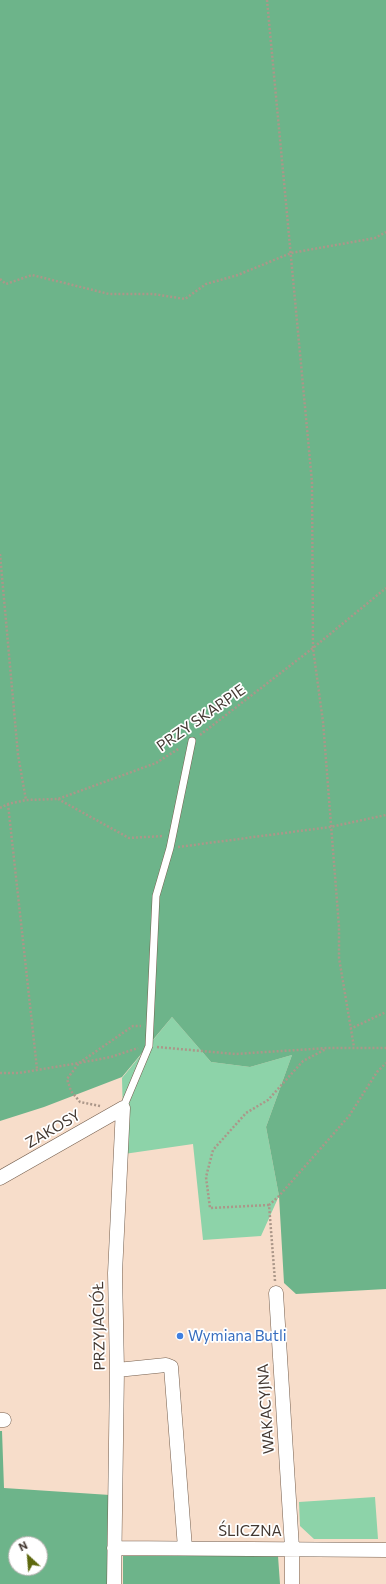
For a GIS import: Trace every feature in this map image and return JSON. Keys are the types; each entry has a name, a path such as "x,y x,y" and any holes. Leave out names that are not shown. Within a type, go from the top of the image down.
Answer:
{"street":[{"name":"ZAKOSY","path":"0,1178 123,1108"},
{"name":"PRZYJACIÓŁ","path":"114,1584 117,1370 115,1273 123,1108"},
{"name":"WAKACYJNA","path":"276,1293 292,1548 292,1584"},
{"path":"117,1370 166,1365 171,1367 185,1548"},
{"name":"ŚLICZNA","path":"114,1548 292,1548 386,1550"}],"lane":[{"name":"PRZYJACIÓŁ","path":"123,1108 149,1046 156,896 170,848 192,740"}],"path":[{"path":"267,0 312,482 314,648 323,722 339,927 339,958 354,1047"},
{"path":"0,279 6,284 32,275 109,294 154,294 185,299 206,284 238,275 290,253 375,238 386,232"},
{"path":"0,554 18,755 26,800"},
{"name":"PRZY SKARPIE","path":"0,808 8,804 26,800 58,799 156,763 192,740 314,648 386,588"},
{"path":"58,799 129,838 172,836"},
{"path":"8,804 37,1069"},
{"path":"170,848 330,827 386,815"},
{"path":"350,1029 386,1012"},
{"path":"123,1108 80,1102 71,1090 67,1079 78,1063 133,1026 150,1027"},
{"path":"0,1073 19,1073 78,1063 111,1057 149,1046 235,1054 328,1048 386,1048"},
{"path":"328,1048 302,1061 268,1100 246,1113 213,1150 206,1177 210,1208 269,1205 279,1196 349,1116 377,1072 386,1063"},
{"path":"269,1205 276,1293"}],"green space":[{"path":"0,0 386,0 386,1289 296,1294 284,1283 279,1196 266,1127 292,1055 250,1067 211,1062 172,1017 122,1077 44,1107 0,1121"},
{"path":"172,1017 211,1062 250,1067 292,1055 266,1127 279,1196 261,1236 203,1240 193,1144 124,1154 122,1078"},
{"path":"0,1431 2,1431 4,1488 110,1495 108,1584 0,1584"},
{"path":"375,1497 378,1539 314,1539 300,1526 299,1502"},
{"path":"123,1556 278,1556 280,1584 123,1584"}],"place":[{"name":"Wymiana Butli","path":"180,1336"}]}
